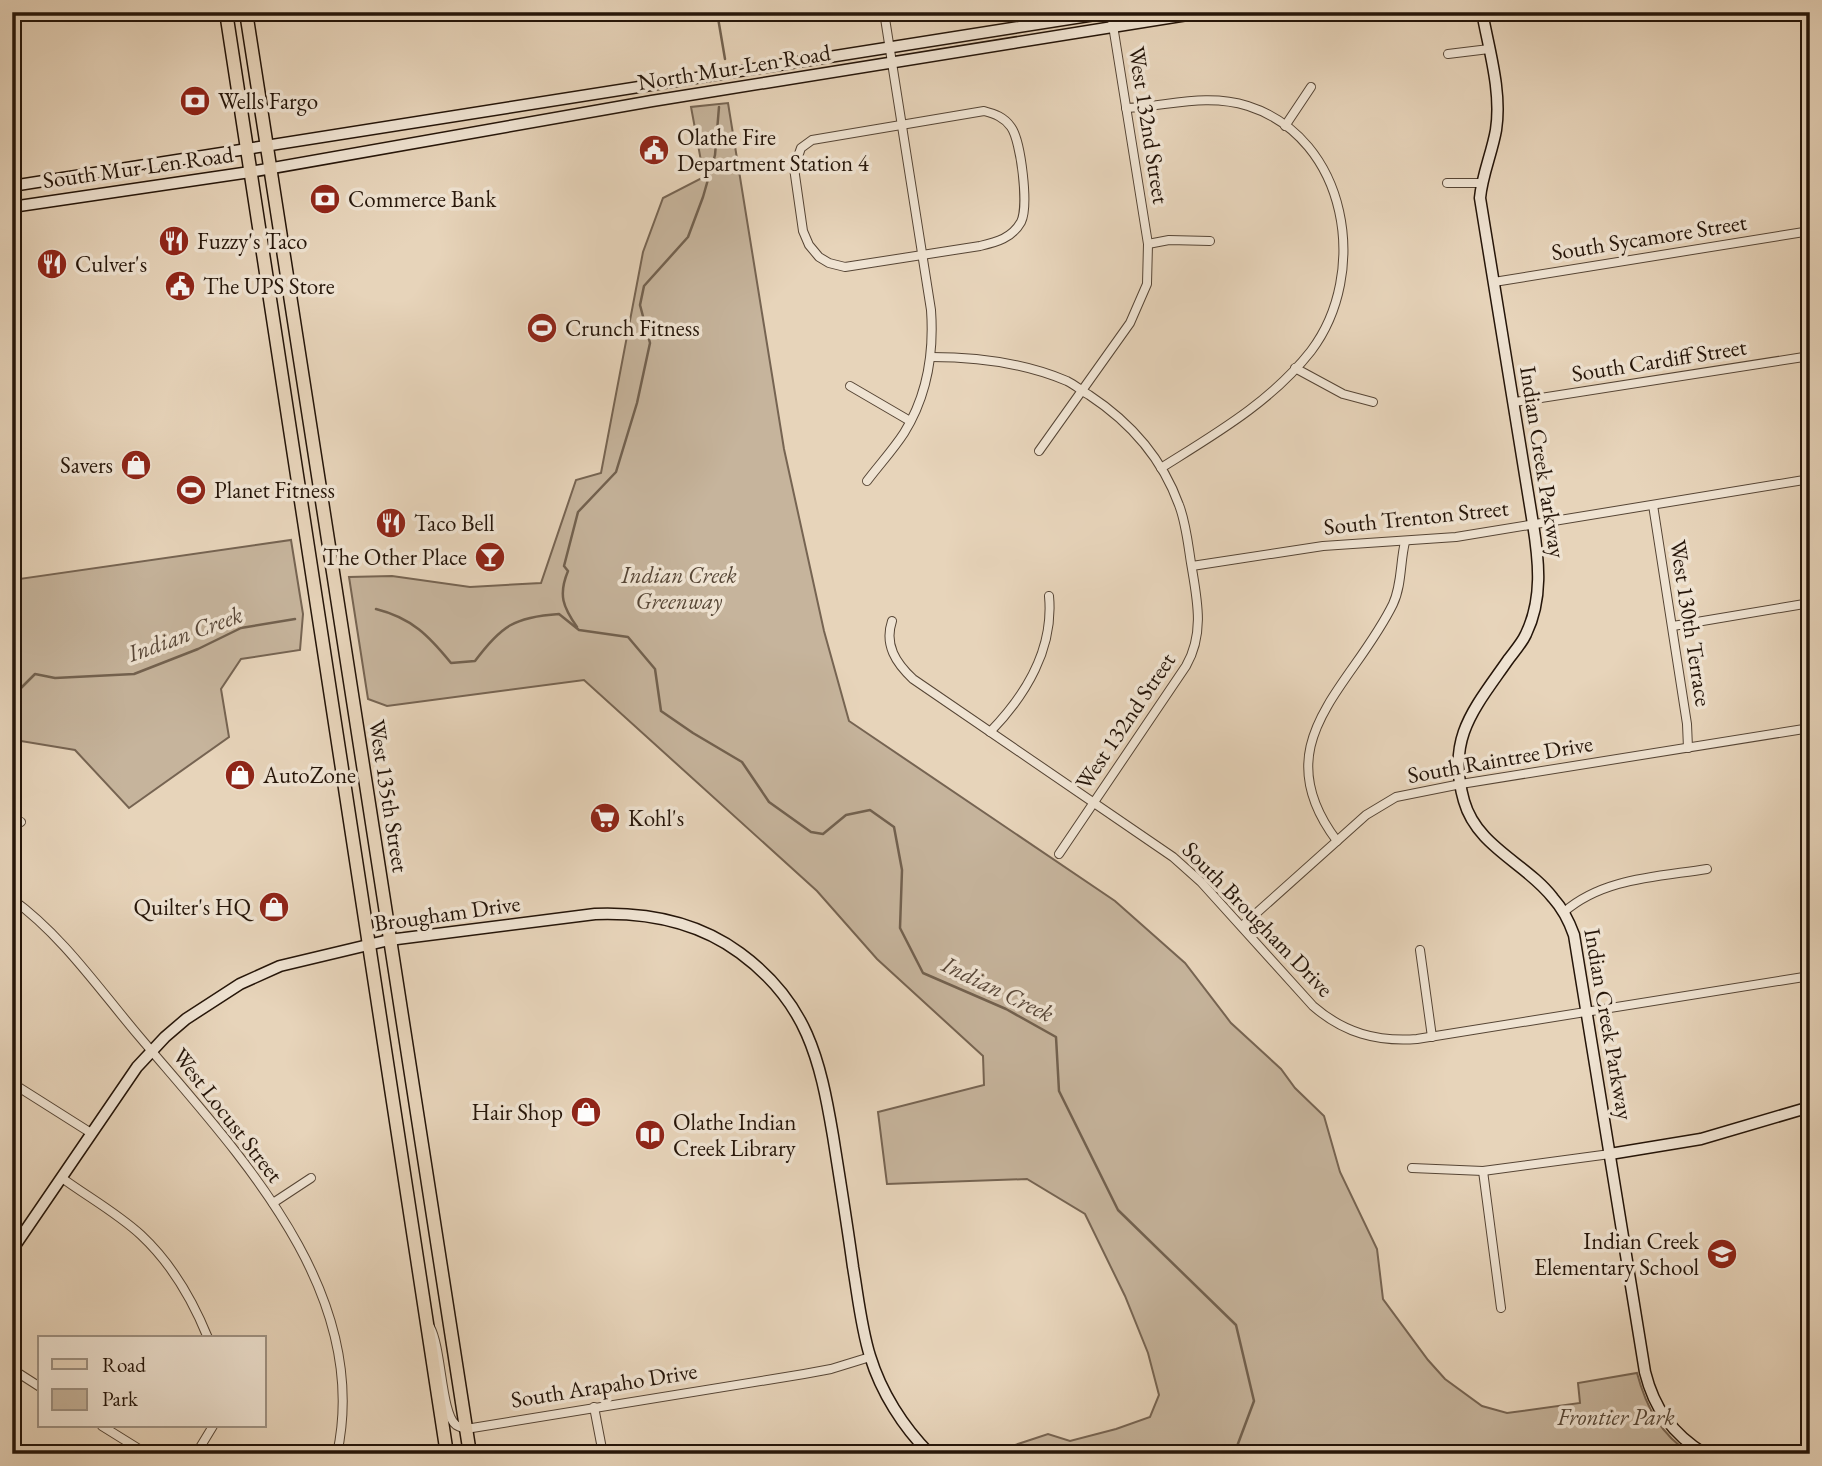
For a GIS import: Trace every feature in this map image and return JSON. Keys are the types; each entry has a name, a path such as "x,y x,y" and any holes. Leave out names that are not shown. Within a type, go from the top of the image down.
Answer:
{"main road":[{"name":"West 135th Street","path":"226,12 447,1454"},
{"name":"West 135th Street","path":"246,12 470,1454"}],"street":[{"path":"867,481 904,432 922,393 933,335 884,12"},
{"name":"North Mur-Len Road","path":"271,166 1206,12"},
{"name":"Indian Creek Parkway","path":"1482,12 1497,113 1480,198 1515,402 1539,561 1539,585 1526,636 1468,717 1460,746 1458,767 1467,812 1483,835 1540,884 1564,912 1576,946 1649,1389 1672,1428 1704,1454"},
{"name":"North Mur-Len Road","path":"267,145 1113,13"},
{"name":"West 132nd Street","path":"1039,451 1130,323 1145,293 1149,268 1148,244 1113,13"},
{"path":"1448,54 1489,50"},
{"path":"1285,126 1311,88"},
{"path":"1126,108 1192,99 1216,99 1260,110 1285,126 1308,147 1325,172 1338,201 1345,246 1332,318 1311,350 1277,388 1232,423 1161,468"},
{"path":"984,111 1004,119 1013,129 1016,140 1026,200 1020,223 1011,234 997,242 845,267 829,263 809,246 803,231 794,168 801,148 812,140 828,135 901,124 984,111"},
{"name":"South Mur-Len Road","path":"12,186 267,145"},
{"name":"South Mur-Len Road","path":"12,207 250,172 271,166"},
{"path":"1447,183 1481,183"},
{"name":"South Sycamore Street","path":"1494,282 1810,231"},
{"path":"1148,244 1169,240 1210,241"},
{"name":"South Cardiff Street","path":"1515,402 1810,356"},
{"path":"930,357 967,357 1034,370 1069,382 1083,391"},
{"path":"1295,368 1343,394 1373,402"},
{"path":"850,386 909,421"},
{"name":"West 132nd Street","path":"1059,853 1186,666 1195,647 1199,620 1192,566 1179,505 1161,468 1139,435 1107,407 1083,391"},
{"name":"South Trenton Street","path":"1192,566 1323,546 1432,540 1810,479"},
{"name":"West 130th Terrace","path":"1653,505 1673,626 1688,747"},
{"path":"1337,841 1324,824 1312,795 1308,770 1310,746 1323,712 1394,602 1405,542"},
{"path":"990,732 1003,719 1043,654 1049,631 1049,596"},
{"path":"1673,626 1810,603"},
{"name":"South Brougham Drive","path":"892,621 887,634 889,646 905,672 1173,858 1201,882 1313,1006 1337,1024 1361,1034 1399,1040 1432,1037 1810,976"},
{"name":"South Raintree Drive","path":"1242,926 1337,841 1385,803 1409,793 1810,728"},
{"path":"12,827 21,822"},
{"path":"1564,912 1576,901 1612,885 1707,869"},
{"name":"West Locust Street","path":"12,899 49,932 152,1050 288,1223 321,1292 335,1335 344,1394 337,1454"},
{"name":"Brougham Drive","path":"12,1250 129,1078 152,1050 186,1019 240,984 280,966 389,940 618,913 662,918 713,936 742,954 767,976 789,1001 805,1028 824,1082 870,1357 884,1390 902,1421 930,1454"},
{"path":"1420,950 1432,1037"},
{"path":"12,1083 91,1133"},
{"path":"1412,1168 1483,1171 1610,1154 1701,1139 1810,1107"},
{"path":"1483,1171 1501,1308"},
{"path":"62,1178 139,1233 155,1249 187,1296 207,1336"},
{"name":"West Locust Street","path":"273,1203 311,1178"},
{"path":"12,1226 24,1233"},
{"path":"426,1319 437,1340 448,1414 455,1425 466,1429"},
{"name":"South Arapaho Drive","path":"466,1429 804,1374 870,1357"},
{"path":"12,1369 38,1386"},
{"path":"594,1407 603,1454"},
{"path":"106,1428 147,1454"},
{"path":"196,1454 212,1428"}],"green space":[{"name":"Indian Creek Greenway","path":"728,103 784,449 824,631 849,721 1115,901 1185,963 1231,1023 1281,1069 1295,1088 1324,1116 1340,1172 1377,1249 1383,1299 1445,1379 1482,1406 1507,1413 1580,1403 1578,1383 1637,1373 1656,1419 1671,1438 1691,1454 988,1454 1048,1434 1070,1441 1116,1429 1150,1417 1159,1395 1148,1353 1125,1296 1085,1214 1027,1179 887,1184 878,1112 984,1085 983,1056 877,959 817,891 584,680 387,706 368,699 349,577 392,576 470,587 541,583 576,480 601,473 643,252 663,198 704,177 691,107"},
{"path":"291,540 303,614 300,650 241,659 221,689 229,737 129,808 75,750 21,741 12,744 12,580"}],"waterway":[{"path":"717,12 725,59"},
{"path":"577,627 565,607 563,587 568,571 564,566 578,512 616,472 637,403 650,343 640,305 644,286 688,237 715,155 719,107"},
{"name":"Indian Creek","path":"376,609 400,617 419,629 451,663 475,661 493,639 510,625 544,615 559,614 579,630 628,637 655,669 661,711 742,762 769,802 811,832 823,834 846,815 870,810 894,827 902,870 900,928 923,973 1006,1009 1056,1037 1059,1091 1118,1210 1236,1325 1254,1401 1236,1449 1240,1454"},
{"name":"Indian Creek","path":"12,697 35,674 55,678 134,674 198,649 241,628 295,619"}],"place":[{"name":"Wells Fargo","path":"195,101"},
{"name":"Olathe Fire Department Station 4","path":"654,150"},
{"name":"Commerce Bank","path":"325,199"},
{"name":"Fuzzy's Taco","path":"174,241"},
{"name":"Culver's","path":"52,264"},
{"name":"The UPS Store","path":"180,286"},
{"name":"Crunch Fitness","path":"542,328"},
{"name":"Savers","path":"136,465"},
{"name":"Planet Fitness","path":"191,490"},
{"name":"Taco Bell","path":"391,523"},
{"name":"The Other Place","path":"490,557"},
{"name":"AutoZone","path":"240,775"},
{"name":"Kohl's","path":"605,818"},
{"name":"Quilter's HQ","path":"274,907"},
{"name":"Hair Shop","path":"586,1112"},
{"name":"Olathe Indian Creek Library","path":"650,1135"},
{"name":"Indian Creek Elementary School","path":"1722,1254"}],"park label":[{"name":"Frontier Park","path":"1616,1417"}]}
